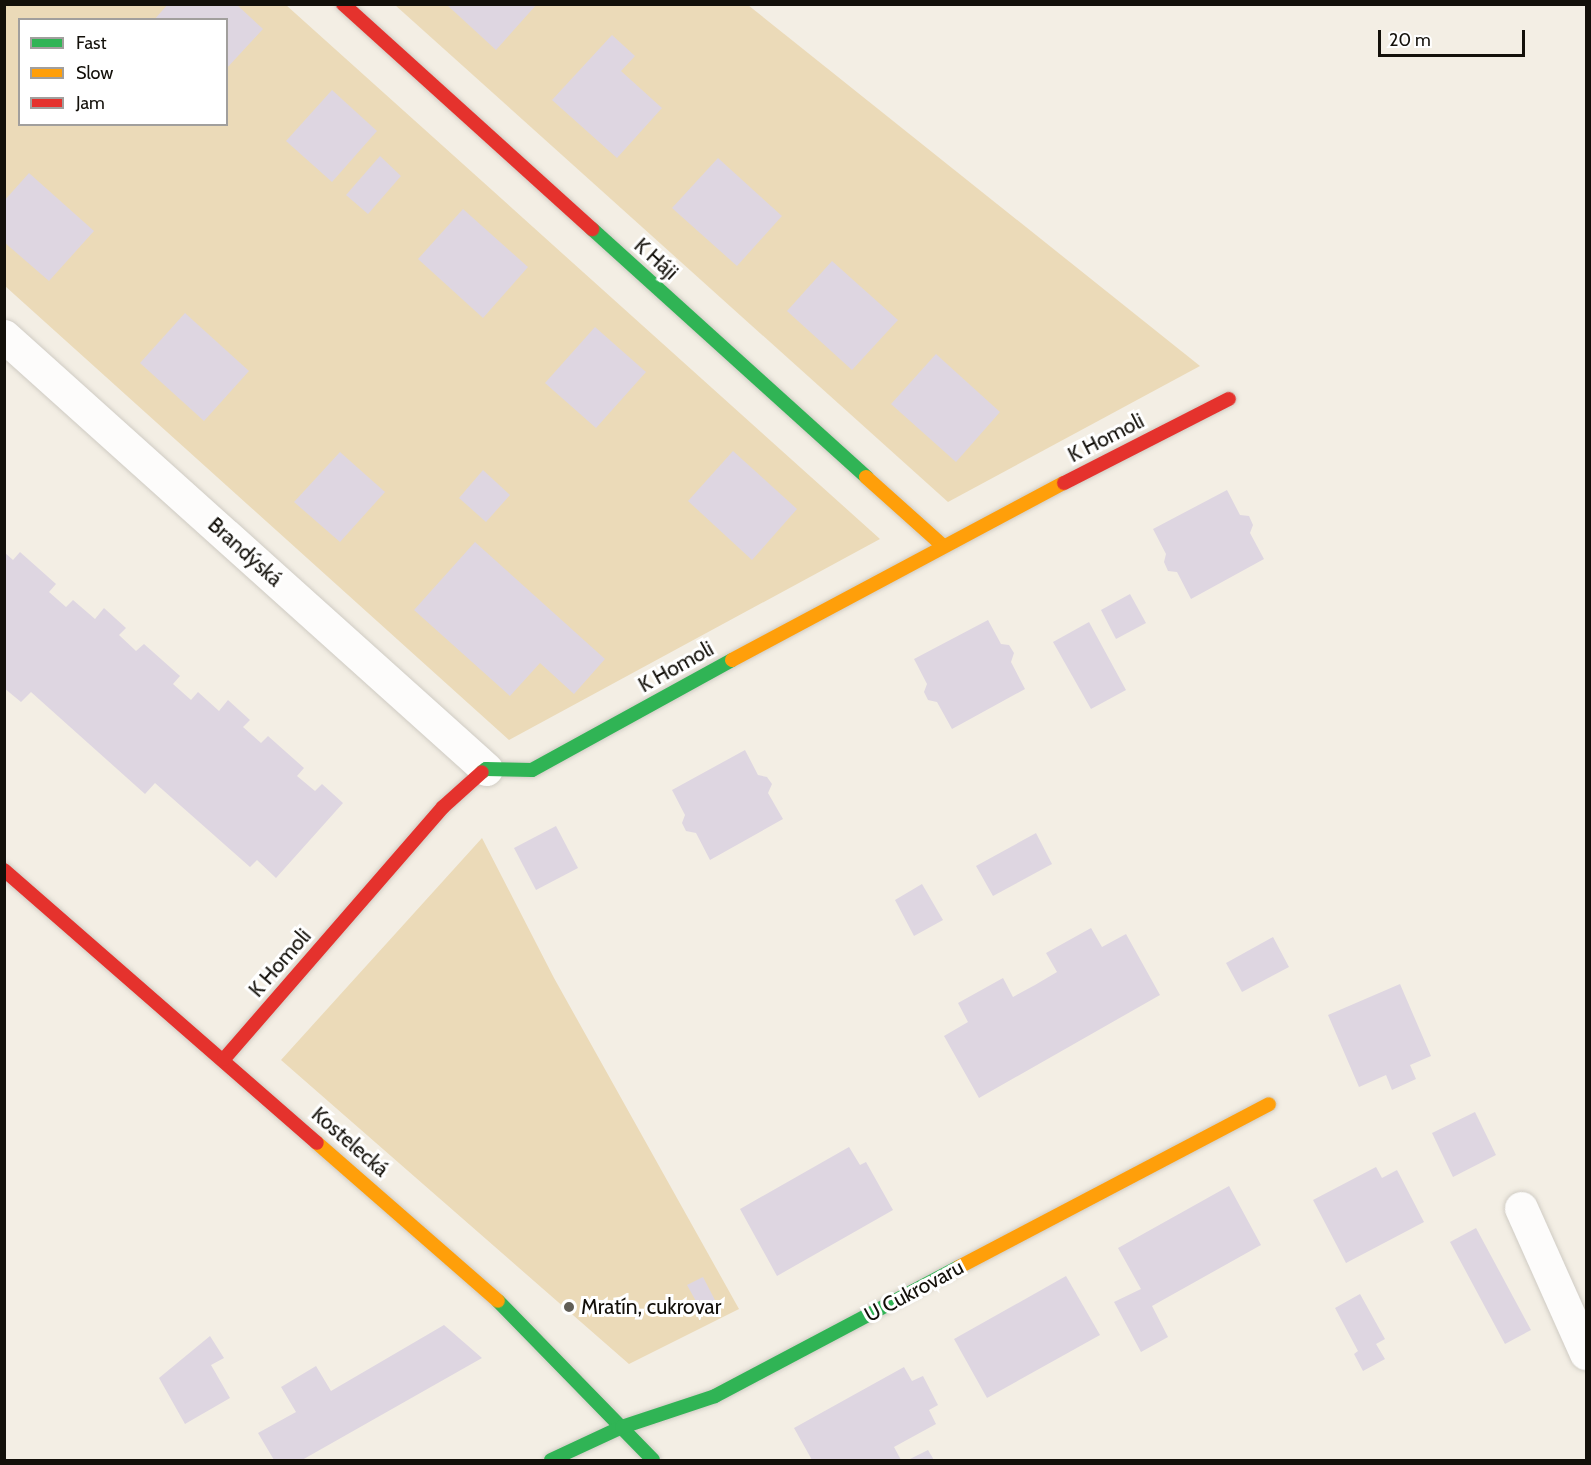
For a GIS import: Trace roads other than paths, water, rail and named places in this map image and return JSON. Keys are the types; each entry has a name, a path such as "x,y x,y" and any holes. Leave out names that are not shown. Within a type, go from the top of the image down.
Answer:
{"street":[{"name":"K Háji","path":"343,4 942,545"},
{"name":"Brandýská","path":"4,336 486,769"},
{"name":"K Homoli","path":"224,1059 443,807 486,769 532,770 942,545 1230,399"},
{"name":"Kostelecká","path":"4,870 224,1059 498,1301 653,1460"},
{"name":"U Cukrovaru","path":"551,1461 622,1427 715,1396 1269,1104"},
{"path":"1521,1208 1587,1353"}],"place":[{"name":"Mratín, cukrovar","path":"569,1307"}]}
